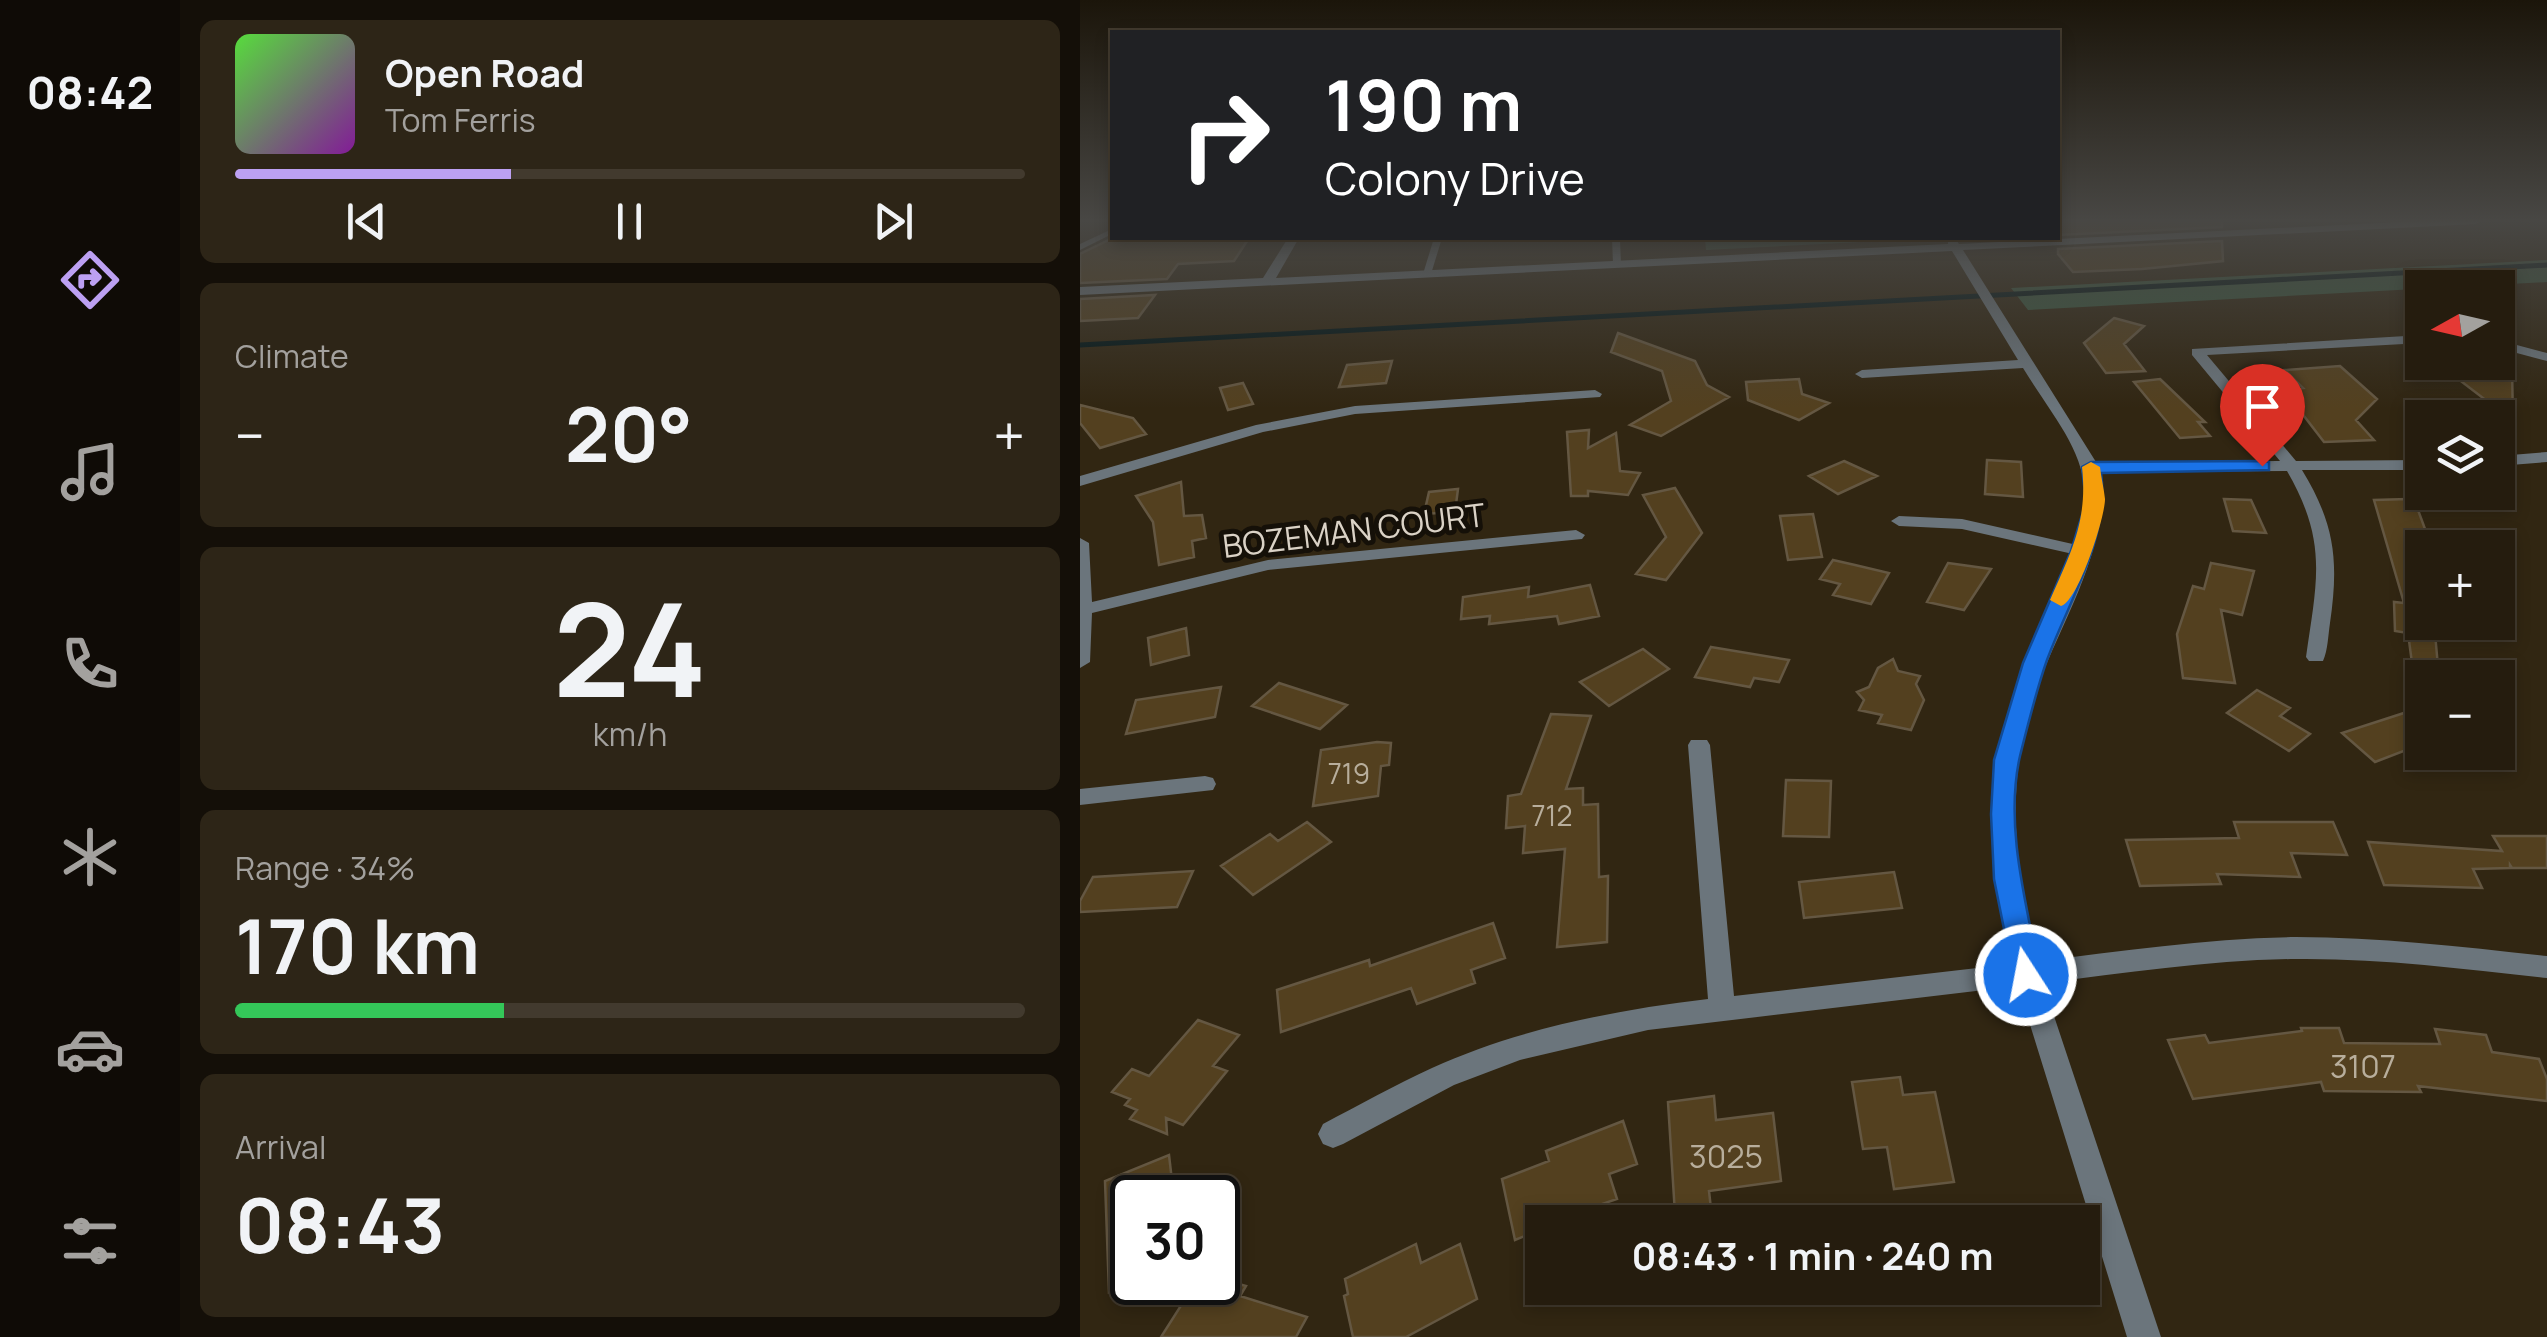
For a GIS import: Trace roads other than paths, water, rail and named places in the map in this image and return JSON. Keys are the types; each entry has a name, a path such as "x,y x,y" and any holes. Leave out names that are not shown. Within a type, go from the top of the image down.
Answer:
{"street":[{"path":"1080,291 1238,283"},
{"path":"1978,283 2091,467 2096,502 2082,551 2034,663 2007,760 2004,814 2008,879 2026,975 2144,1337"},
{"path":"2524,350 2532,335"},
{"path":"2316,657 2326,561 2317,515 2265,428 2197,352 2405,339"},
{"path":"2515,348 2547,357"},
{"path":"1862,374 2028,364"},
{"path":"1080,481 1209,442 1338,413 1594,394"},
{"path":"2515,460 2547,457"},
{"path":"2091,467 2405,465"},
{"path":"1900,521 1962,524 2082,551"},
{"name":"BOZEMAN COURT","path":"1083,610 1268,566 1576,535"},
{"path":"1080,543 1080,662"},
{"path":"1699,745 1722,1009"},
{"path":"1080,797 1206,784"},
{"path":"1334,1134 1444,1076 1520,1048 1585,1030 1722,1009 2201,953 2294,948 2390,950 2547,967"}],"waterway":[{"path":"1080,345 2210,283"}]}
